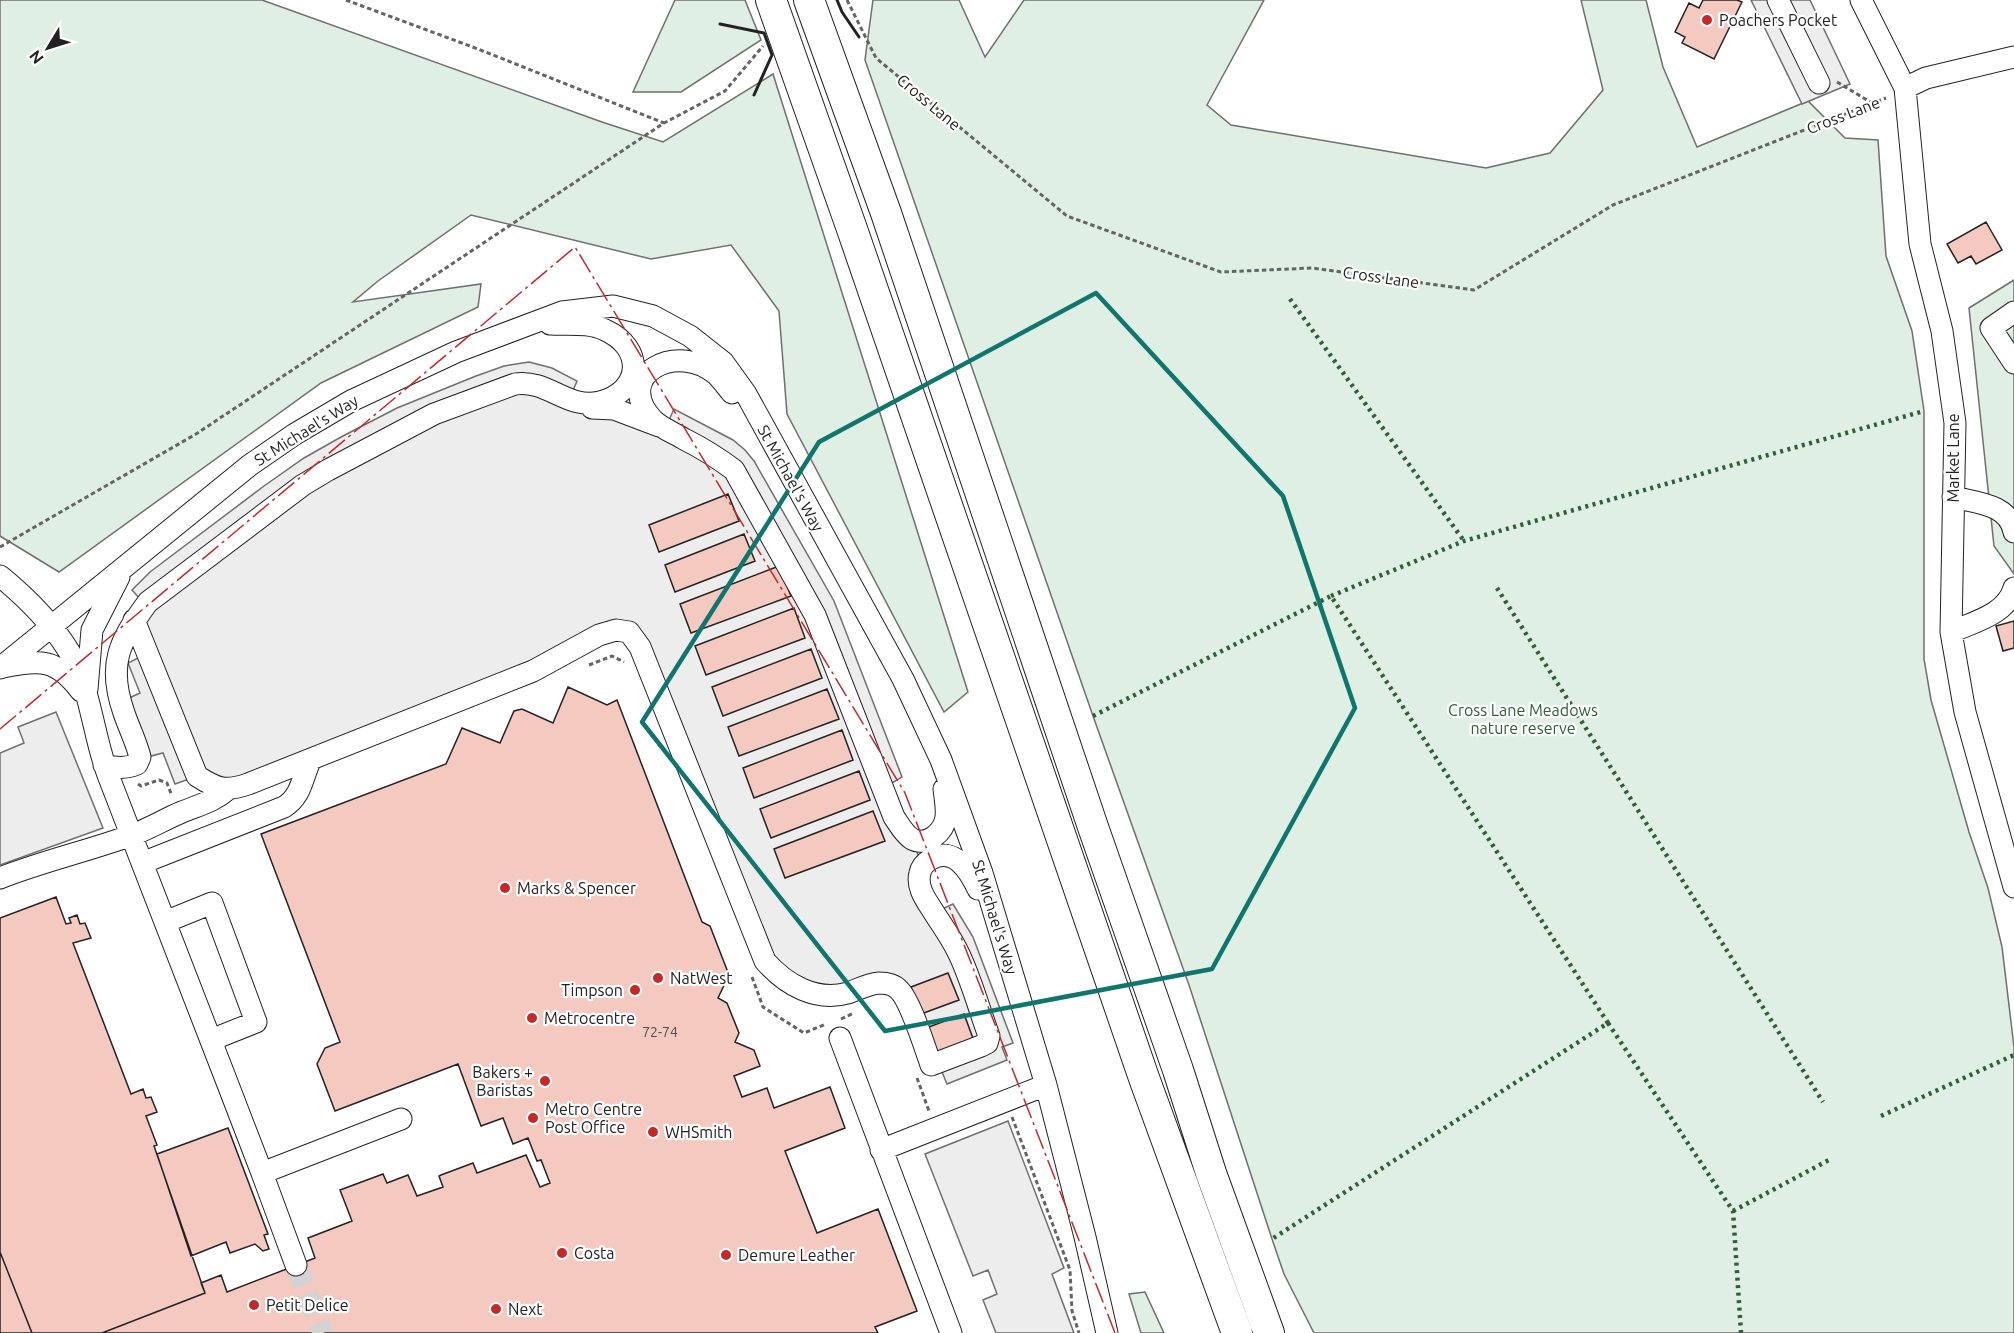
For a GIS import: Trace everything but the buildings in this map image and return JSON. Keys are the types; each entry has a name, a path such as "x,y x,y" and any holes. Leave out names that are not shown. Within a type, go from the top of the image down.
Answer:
{"highway":[{"path":"771,0 852,229 1071,869 1237,1333"},
{"path":"809,0 885,213 1085,804 1178,1070 1210,1173 1269,1333"},
{"path":"1178,1070 1231,1174 1288,1333"},
{"path":"1176,1167 1224,1333"}],"street":[{"path":"1778,0 1819,83"},
{"name":"Market Lane","path":"1861,0 1895,88 1920,244 1942,331 1955,423 1951,632 1965,712 2008,837 2014,887"},
{"path":"1895,88 1926,78 2014,57"},
{"name":"St Michael's Way","path":"1,668 250,465 295,434 351,401 456,352 561,312 613,306 653,316 690,336 723,362 746,394 903,679 941,760 982,873 1046,1085 1107,1333"},
{"path":"2014,312 1991,328 2014,363"},
{"path":"530,324 603,328 623,343 634,361 631,380 619,394 596,403 563,398"},
{"path":"134,620 197,776 212,786 227,789 248,784 533,671 598,635 623,630 634,636 765,961 772,970 793,986 816,994 839,994 879,983 886,983 898,989 906,1001 931,1065 987,1043 989,1036 958,951 925,897 815,615 734,470 717,457 653,421 642,404 640,394 646,373 655,366 674,360 687,361 716,374 774,448"},
{"path":"104,765 118,769 127,768 137,764 140,756 119,699 115,669 118,651 134,620 148,602 303,485 434,414 515,384 527,382 539,385 577,405 614,409 663,427"},
{"path":"1953,497 1999,509 2012,521 2014,532"},
{"path":"87,699 92,630 124,567"},
{"path":"0,576 25,597 51,627 70,654 78,671 104,765 296,1265"},
{"path":"1951,632 1996,612 2011,598 2014,588"},
{"path":"1,668 42,663 58,667 70,676 87,699"},
{"path":"142,863 284,807 293,801 299,792 303,775 311,759"},
{"path":"894,817 902,830 911,838 919,841 932,838 940,830 946,820 941,760"},
{"path":"183,846 174,843 167,831 180,813 197,776"},
{"path":"0,878 132,836 180,813 215,800 227,789"},
{"path":"919,881 922,867 937,856 945,855 964,864 972,875 1003,943"},
{"path":"165,922 212,903 256,1022 211,1040"},
{"path":"840,1038 951,1333"},
{"path":"881,1150 1046,1085"},
{"path":"262,1173 401,1119"}],"path":[{"path":"346,0 478,49 664,123"},
{"name":"Cross Lane","path":"848,1 876,58 1067,216 1221,272 1312,267 1474,290 1613,206 1889,97 1895,88"},
{"path":"0,547 196,434 664,123 725,91 763,45"},
{"path":"1841,84 1872,103"},
{"path":"579,669 612,656 624,662"},
{"path":"751,975 763,1007 804,1033 855,1013"},
{"path":"916,1075 928,1107 933,1130"},
{"path":"1011,1113 1070,1270 1072,1311 1079,1333"}],"highlighted area":[{"path":"1096,293 1283,496 1355,708 1212,969 885,1031 642,722 819,442"}],"green space":[{"path":"0,0 262,0 663,142 773,74 968,692 944,712 787,414 779,311 731,245 651,259 471,215 378,281 353,302 481,284 478,307 321,383 59,572 0,536"},
{"path":"675,0 745,0 761,40 681,92 633,92"},
{"name":"Cross Lane Meadows nature reserve","path":"873,0 959,0 985,57 1024,0 1264,0 1207,105 1231,125 1486,168 1550,153 1603,90 1581,0 1646,0 1663,67 1697,147 1808,101 1845,138 1878,140 1886,256 1912,331 1924,411 1924,659 1931,700 1969,832 1988,888 2002,947 2014,1047 2014,1333 1314,1333 1284,1274 1189,985 865,60"},
{"path":"2014,280 2014,574 1994,546 1969,308"},
{"path":"1145,1292 1164,1333 1141,1333 1129,1294"}],"shaded area":[{"path":"1751,0 1810,0 1850,84 1802,104"},
{"path":"529,362 552,368 577,381 571,395 616,390 661,419 669,420 674,409 733,440 754,461 834,601 902,777 890,784 940,910 953,904 973,937 1013,1043 1002,1047 1007,1060 947,1084 904,981 898,976 878,974 838,986 813,985 783,969 769,953 639,630 550,654 234,785 189,779 175,784 163,753 151,756 127,699 140,693 128,663 140,657 140,599 132,590 150,572 304,458 397,408 504,366"},
{"path":"56,712 103,828 0,865 0,753 24,743 18,727"},
{"path":"1008,1121 1064,1268 1052,1274 1074,1333 996,1333 983,1300 997,1294 988,1270 973,1276 925,1154"}],"tunnel":[{"path":"296,1265 323,1333"}],"hedge":[{"path":"1290,299 1464,541"},
{"path":"1331,596 1464,541 1924,411"},
{"path":"1497,588 1823,1102"},
{"path":"1093,716 1331,596 1608,1023 1272,1239"},
{"path":"1608,1023 1733,1211 1741,1333"},
{"path":"1881,1116 2014,1055"},
{"path":"1733,1211 1829,1160"}],"wall":[{"path":"837,0 842,12 859,37"},
{"path":"720,24 764,33 772,55 754,95"}],"power":[{"path":"0,729 575,247 905,793 1115,1333"}],"place":[{"name":"Poachers Pocket","path":"1707,20"},
{"name":"Marks & Spencer","path":"505,888"},
{"name":"NatWest","path":"658,978"},
{"name":"Timpson","path":"635,990"},
{"name":"Metrocentre","path":"532,1018"},
{"name":"Bakers + Baristas","path":"545,1081"},
{"name":"Metro Centre Post Office","path":"533,1118"},
{"name":"WHSmith","path":"653,1132"},
{"name":"Costa","path":"562,1253"},
{"name":"Demure Leather","path":"726,1255"},
{"name":"Petit Delice","path":"254,1305"},
{"name":"Next","path":"496,1309"}]}
